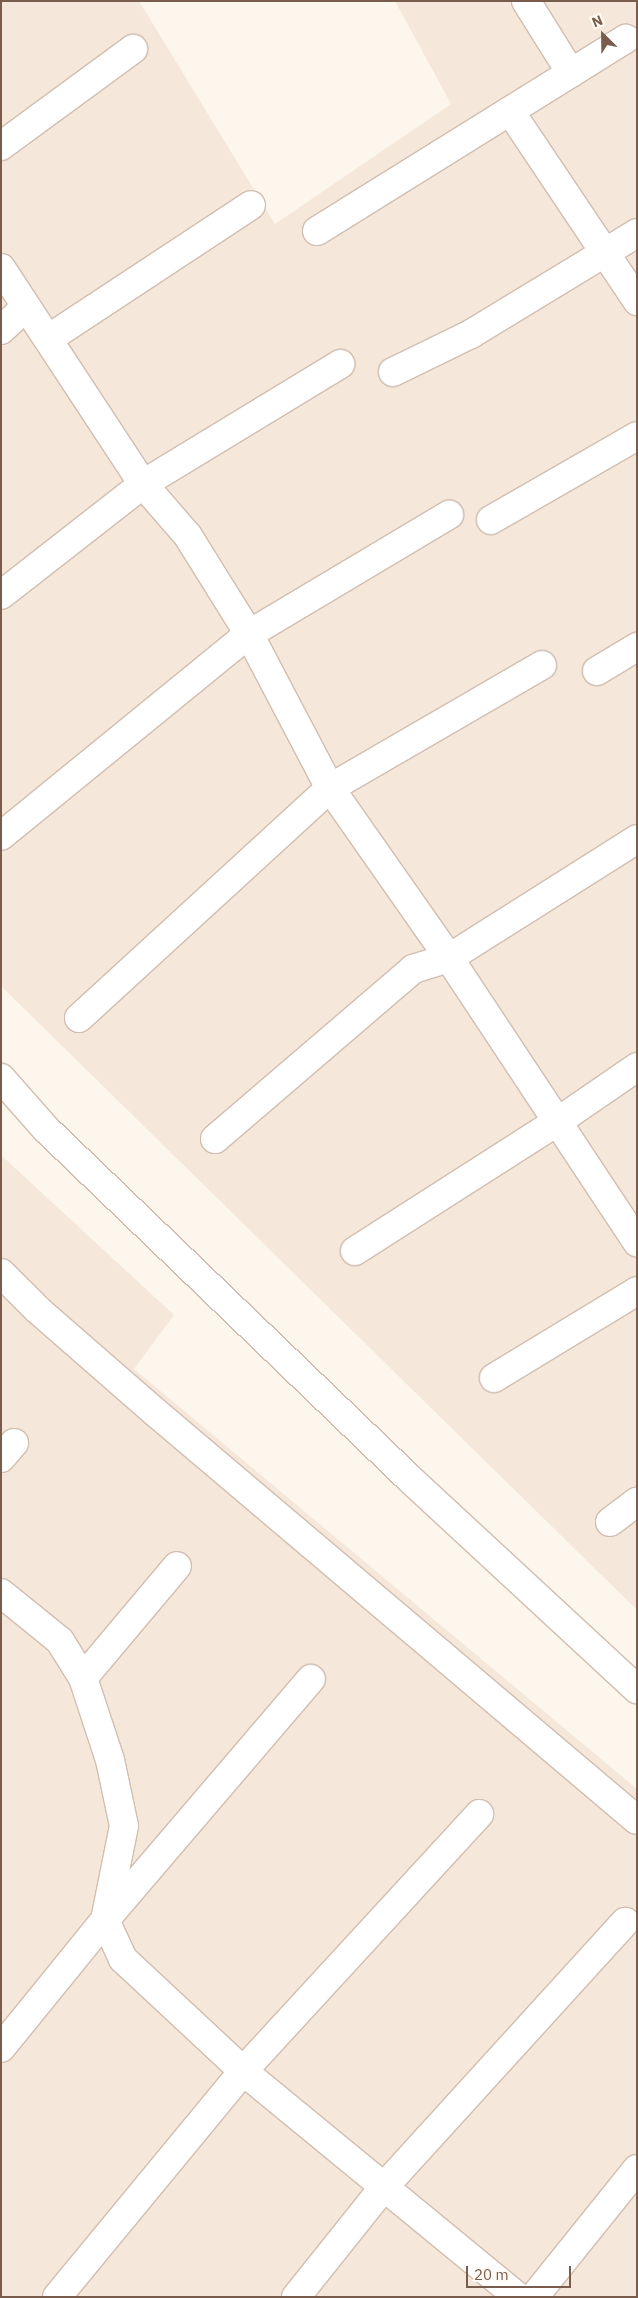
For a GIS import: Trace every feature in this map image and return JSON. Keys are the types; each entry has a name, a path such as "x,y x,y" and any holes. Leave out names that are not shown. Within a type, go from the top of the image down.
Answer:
{"street":[{"path":"526,1 570,74"},
{"path":"317,231 626,39"},
{"path":"1,146 133,49"},
{"path":"510,111 637,301"},
{"path":"48,339 251,205"},
{"path":"393,372 471,334 637,233"},
{"path":"1,268 143,484 188,536 249,634 330,788 449,958 637,1242"},
{"path":"1,330 26,307"},
{"path":"1,594 143,484 340,364"},
{"path":"491,520 637,436"},
{"path":"1,836 249,634 449,515"},
{"path":"597,671 637,647"},
{"path":"79,1018 330,788 542,665"},
{"path":"215,1139 413,969 449,958 637,839"},
{"path":"355,1251 557,1122 637,1068"},
{"path":"1,1078 46,1129 382,1453 637,1689"},
{"path":"1,1273 38,1310 155,1412 637,1820"},
{"path":"494,1378 637,1291"},
{"path":"610,1522 637,1502"},
{"path":"84,1678 177,1566"},
{"path":"1,1593 60,1641 84,1678 110,1760 124,1826 105,1920 123,1959 243,2071 383,2188 518,2297"},
{"path":"1,2048 105,1920 312,1679"},
{"path":"56,2297 243,2071 478,1814"},
{"path":"296,2297 383,2188 625,1922"},
{"path":"534,2297 637,2169"}],"shaded area":[{"path":"1,1 139,1 275,224 451,104 395,1 637,1 637,1610 1,986"},
{"path":"1,1155 174,1315 134,1369 637,1789 637,2297 1,2297"}]}
